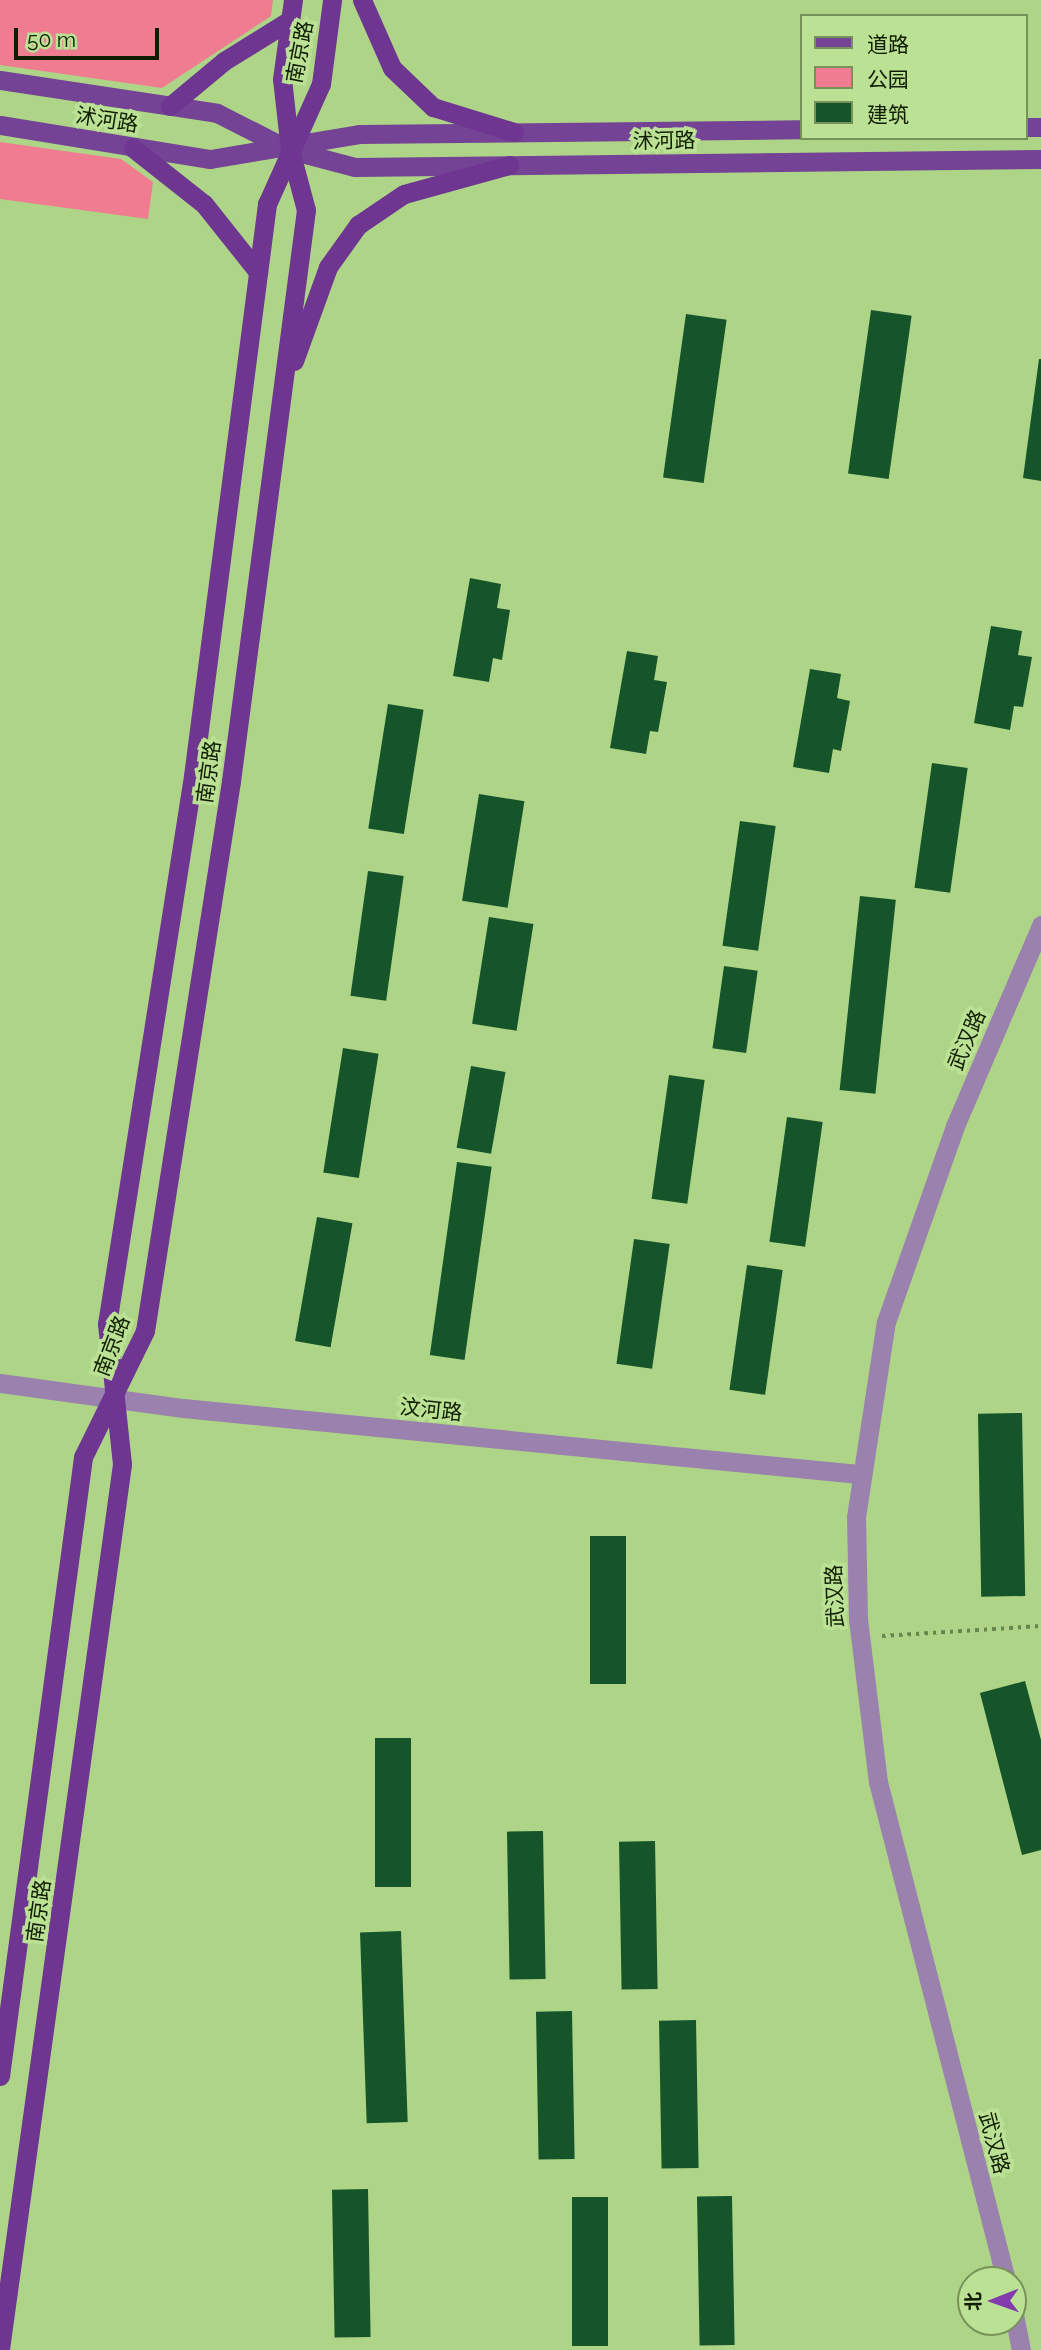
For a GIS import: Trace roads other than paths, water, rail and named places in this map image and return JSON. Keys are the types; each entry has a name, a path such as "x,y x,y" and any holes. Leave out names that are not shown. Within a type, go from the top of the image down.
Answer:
{"highway":[{"name":"南京路","path":"0,2076 83,1457 117,1395 145,1331 231,781 306,210 290,150 282,79 293,0"},
{"name":"南京路","path":"0,2349 122,1464 117,1395 107,1324 192,776 267,204 321,84 332,0"},
{"path":"362,0 392,68 433,107 514,132"},
{"path":"170,106 224,61 290,20"},
{"path":"132,148 204,204 258,272"},
{"path":"281,398 328,267 358,225 404,194 509,165"}],"main road":[{"name":"沭河路","path":"0,80 217,113 290,150 355,167 1041,159"},
{"name":"沭河路","path":"0,125 210,159 290,150 359,134 800,129"}],"street":[{"name":"武汉路","path":"1002,2266 878,1782 858,1619 859,1474 886,1322 955,1126 1041,925"},
{"name":"汶河路","path":"0,1383 117,1395 183,1408 859,1474"}]}
